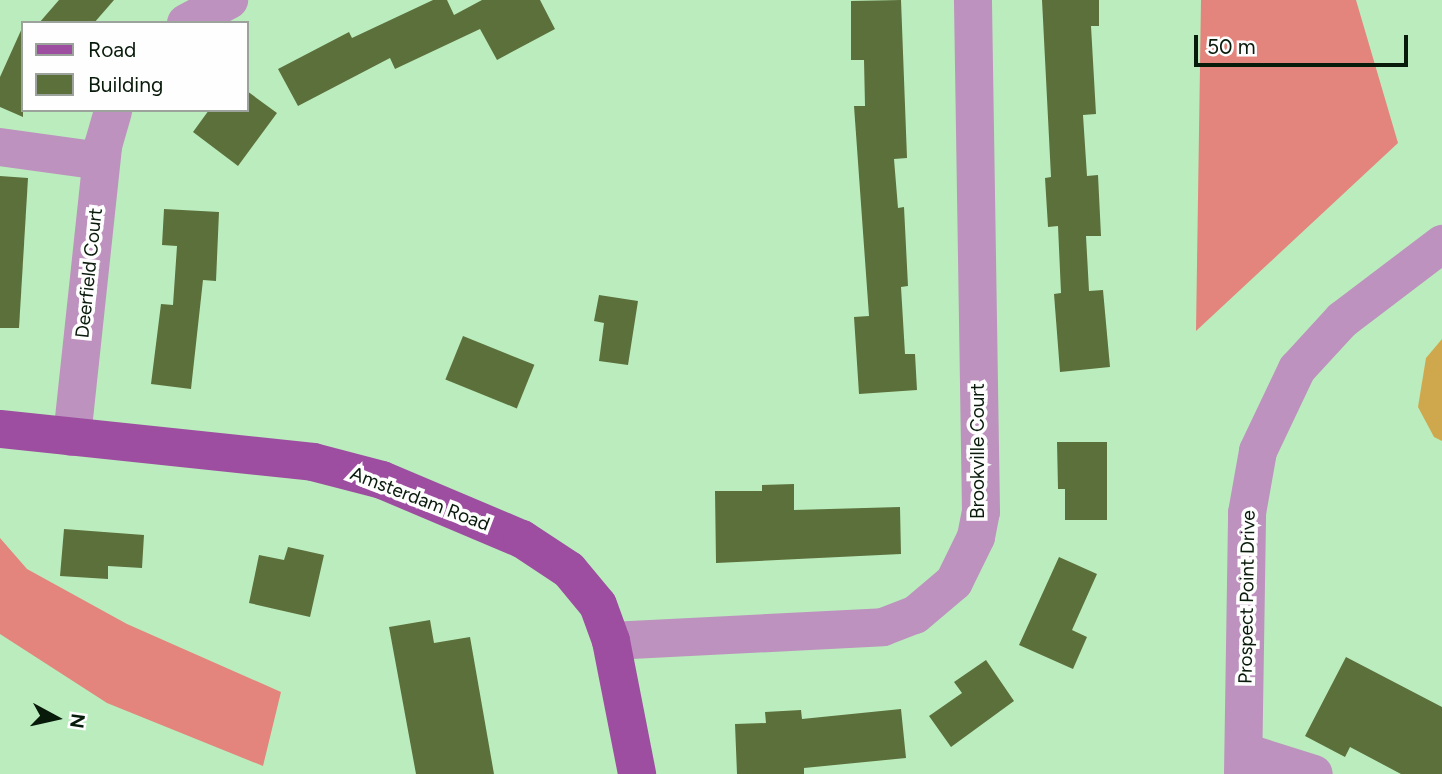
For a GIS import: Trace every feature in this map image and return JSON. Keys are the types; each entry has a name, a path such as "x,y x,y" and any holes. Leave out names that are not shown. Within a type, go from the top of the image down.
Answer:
{"main road":[{"name":"Amsterdam Road","path":"0,429 313,462 382,480 522,538 569,570 598,605 611,642 636,774"}],"street":[{"path":"190,21 229,0"},
{"name":"Brookville Court","path":"611,642 883,627 915,615 954,582 976,537 981,512 973,0"},
{"name":"Deerfield Court","path":"72,436 101,161 113,112"},
{"path":"0,147 101,161"},
{"name":"Prospect Point Drive","path":"1243,763 1247,513 1258,451 1297,369 1342,320 1442,244"},
{"path":"1243,763 1314,774"}],"shaded area":[{"path":"1201,0 1356,0 1398,143 1196,331"},
{"path":"1442,339 1442,441 1434,437 1418,407 1426,358"},
{"path":"0,538 27,569 127,624 281,692 263,766 107,703 0,634"}],"building":[{"path":"59,0 114,0 96,21 41,21"},
{"path":"433,0 447,0 454,15 482,0 540,0 555,29 497,60 480,29 395,69 390,58 298,106 278,69 349,32 352,38"},
{"path":"901,0 907,158 894,159 898,208 904,207 908,286 901,287 905,354 915,354 917,390 859,394 854,317 869,316 854,106 865,106 864,60 851,60 851,1"},
{"path":"1042,0 1099,0 1099,26 1091,26 1096,114 1083,115 1087,176 1098,175 1101,236 1086,236 1089,291 1103,290 1110,367 1060,372 1054,294 1061,293 1058,226 1048,227 1045,178 1051,177"},
{"path":"21,30 23,117 0,107 0,77"},
{"path":"248,92 277,113 238,166 193,132 208,112 248,112"},
{"path":"0,176 28,178 19,328 0,328"},
{"path":"164,209 219,212 216,281 203,280 191,389 151,384 161,304 173,305 177,246 162,245"},
{"path":"599,295 638,301 628,365 599,361 604,323 594,321"},
{"path":"463,336 534,365 517,408 445,380"},
{"path":"1057,442 1107,442 1107,520 1065,520 1065,489 1058,489"},
{"path":"794,484 794,510 900,507 901,554 716,563 715,491 762,491 762,485"},
{"path":"64,529 144,535 142,568 108,566 108,579 60,576"},
{"path":"288,547 324,555 310,617 249,603 259,555 284,560"},
{"path":"1059,557 1097,574 1072,630 1087,637 1073,669 1019,645"},
{"path":"430,620 434,643 470,637 494,774 416,774 389,627"},
{"path":"1346,657 1442,707 1442,774 1401,774 1350,747 1345,757 1305,736"},
{"path":"986,660 1014,701 951,747 929,716 962,693 954,682"},
{"path":"901,709 906,758 804,768 804,774 737,774 735,724 766,723 765,712 801,710 802,719"}]}
